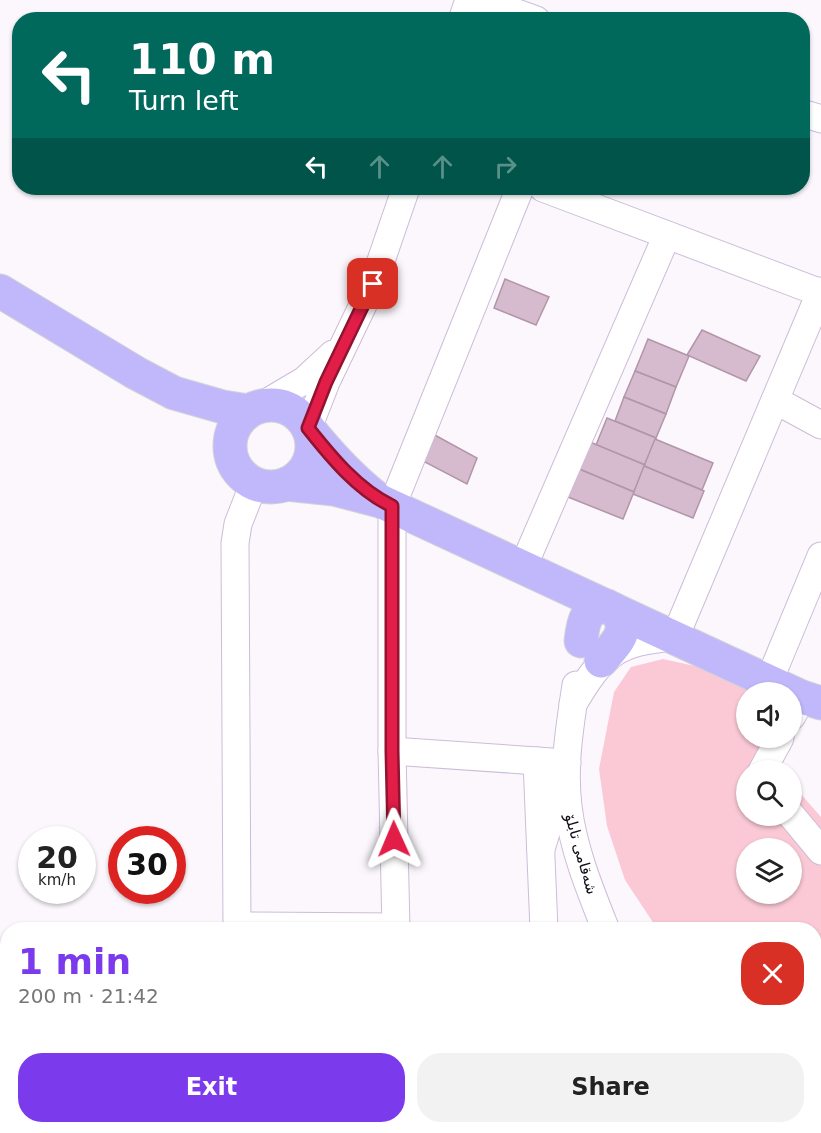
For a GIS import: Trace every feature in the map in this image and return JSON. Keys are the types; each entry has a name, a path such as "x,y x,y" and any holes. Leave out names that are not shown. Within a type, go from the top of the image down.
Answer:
{"main road":[{"path":"0,291 136,373 174,393 216,406 255,409 275,405 288,408 300,416 344,470 386,504"},
{"path":"174,393 201,419 243,476 254,483 273,487 286,484 298,477 309,461 312,441 308,428"},
{"path":"232,460 230,447 232,433 238,421 255,409"},
{"path":"286,484 334,489 386,504 769,681 805,705"},
{"path":"591,651 582,626 593,609 610,607"}],"street":[{"path":"481,0 514,12"},
{"path":"308,428 326,382 373,284 404,195"},
{"path":"396,922 386,504 517,195"},
{"path":"561,195 821,292 675,637 591,651 569,602 528,569 667,236"},
{"path":"255,409 313,374 349,338"},
{"path":"775,400 821,425"},
{"path":"237,922 235,543 238,524 254,483"},
{"path":"769,681 821,556"},
{"name":"شەقامی تابلۆ","path":"591,651 573,704 567,763 568,807 576,848 603,922"},
{"path":"392,751 567,763 541,849"},
{"path":"537,761 544,922"},
{"path":"800,826 821,851"}],"shaded area":[{"path":"663,659 704,668 736,683 736,748 789,748 784,760 736,760 736,826 802,826 802,795 821,817 821,922 653,922 625,880 607,826 599,769 614,692 631,667"}],"building":[{"path":"505,279 549,297 536,325 494,308"},
{"path":"702,330 760,356 746,381 687,355"},
{"path":"648,339 689,356 676,387 635,371"},
{"path":"635,371 676,387 666,414 624,397"},
{"path":"624,397 666,414 656,438 615,421"},
{"path":"607,418 656,438 645,465 596,445"},
{"path":"431,433 477,458 467,484 421,460"},
{"path":"655,439 713,463 702,490 644,466"},
{"path":"590,442 645,465 634,492 579,469"},
{"path":"644,466 704,491 693,518 633,494"},
{"path":"579,469 634,492 623,519 568,497"}],"route":[{"path":"373,284 326,382 308,428 330,455 356,481 380,501 392,506 394,839"}]}
